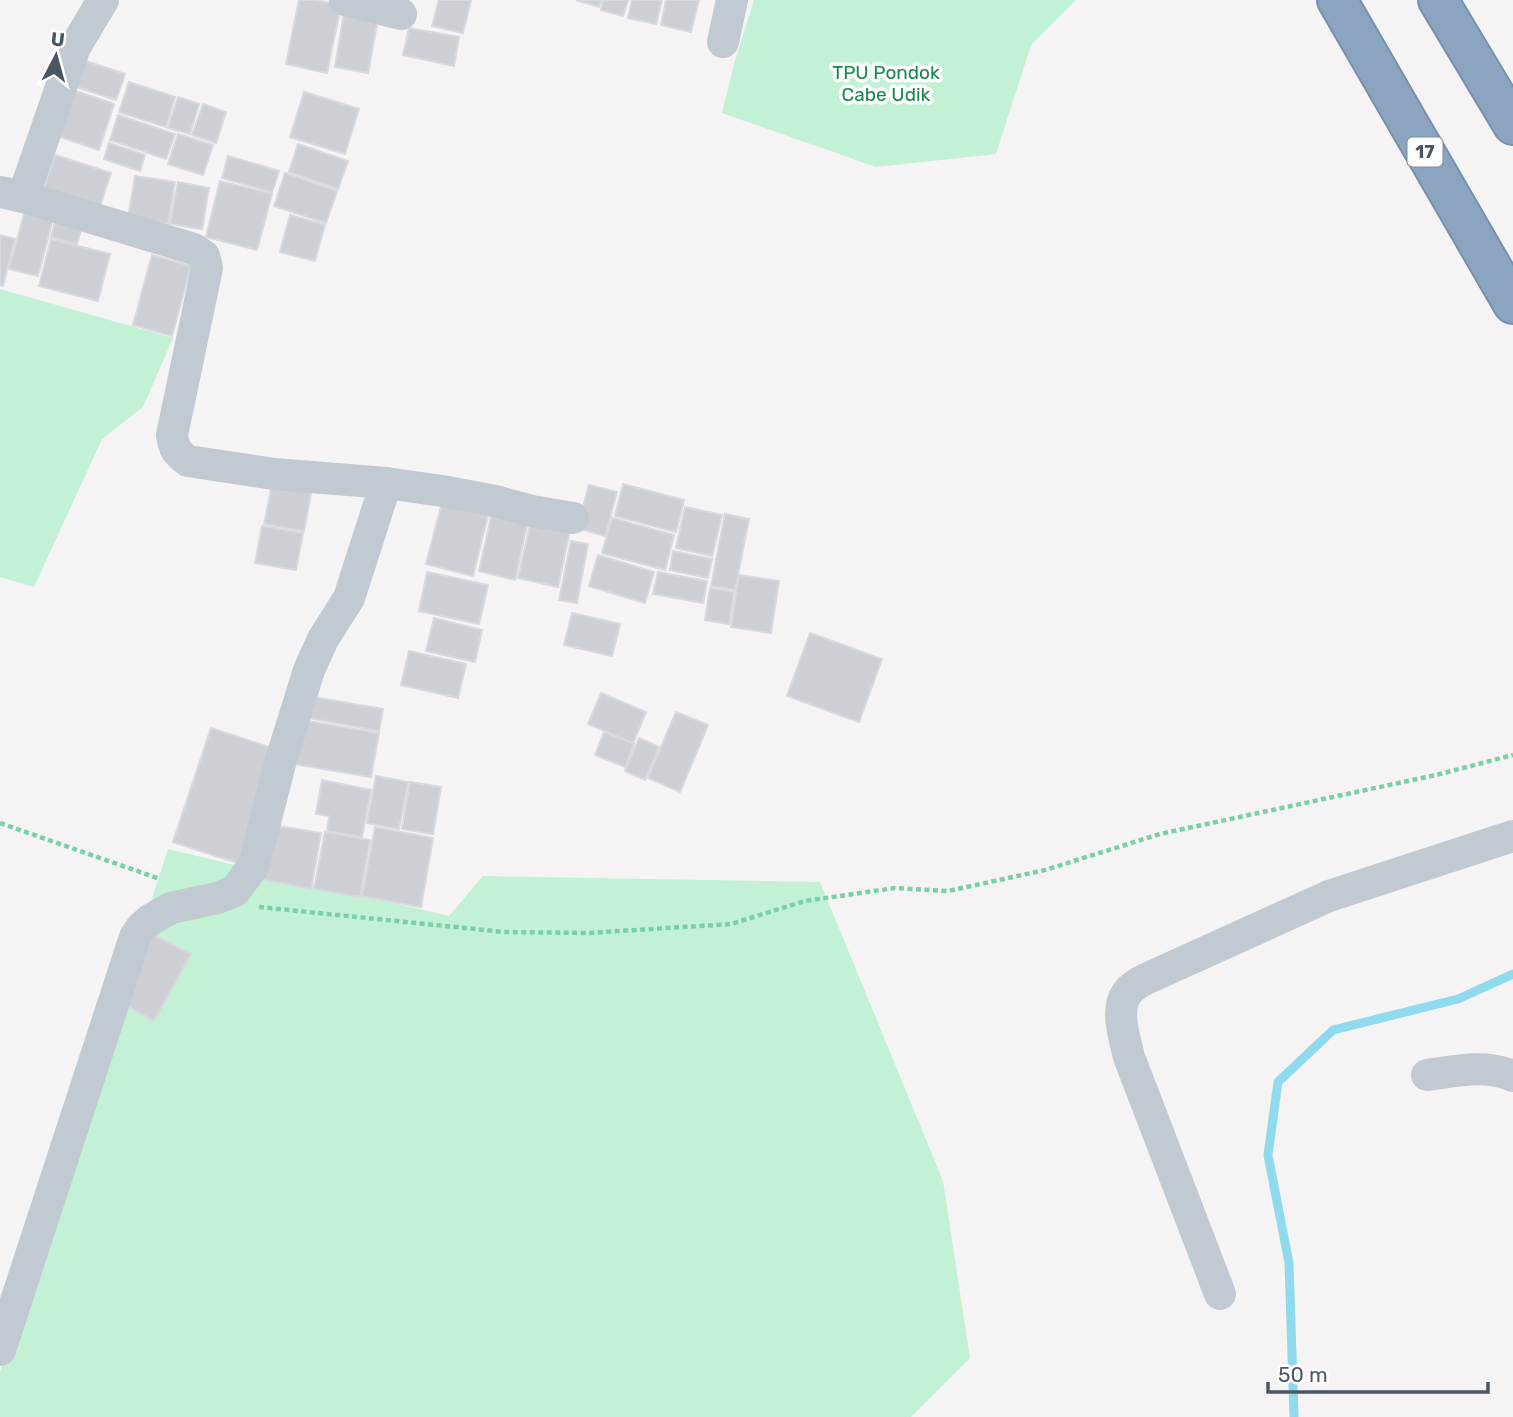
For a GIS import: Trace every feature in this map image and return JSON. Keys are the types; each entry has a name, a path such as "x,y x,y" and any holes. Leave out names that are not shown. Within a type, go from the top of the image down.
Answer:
{"highway":[{"name":"17","path":"1338,0 1513,304"},
{"path":"1438,0 1513,125"}],"street":[{"path":"103,0 75,47 11,195 194,249 204,256 207,268 172,435 174,448 179,455 188,461 274,474 386,483 442,491 573,517"},
{"path":"345,0 401,13"},
{"path":"723,42 732,0"},
{"path":"0,1350 135,937 150,920 171,908 217,898 235,891 254,865 281,760 309,670 323,639 349,598 386,483"},
{"path":"1220,1294 1129,1056 1120,1020 1123,1000 1130,988 1329,896 1513,836"},
{"path":"1427,1075 1494,1069 1513,1076"}],"path":[{"path":"217,898 270,909 504,932 588,933 731,924 805,901 895,888 948,891 1045,870 1160,834 1436,775 1513,755"},
{"path":"0,823 167,881"}],"green space":[{"name":"TPU Pondok Cabe Udik","path":"754,0 1076,0 1031,45 996,154 876,167 722,113"},
{"path":"0,289 173,338 143,407 102,439 34,587 0,577"},
{"path":"168,849 449,916 483,876 820,882 943,1181 970,1358 911,1417 0,1417 0,1372 10,1338"}],"building":[{"path":"299,0 341,5 327,73 286,64"},
{"path":"439,0 471,0 463,33 432,26"},
{"path":"576,0 601,0 599,7"},
{"path":"603,0 628,0 623,16 601,10"},
{"path":"632,0 662,0 656,24 628,18"},
{"path":"666,0 699,0 691,32 661,25"},
{"path":"344,13 378,19 368,73 335,67"},
{"path":"409,28 459,37 454,66 403,55"},
{"path":"77,58 125,74 116,100 68,84"},
{"path":"129,82 175,97 166,127 119,112"},
{"path":"67,88 114,104 99,150 52,134"},
{"path":"304,92 359,109 345,154 290,137"},
{"path":"178,97 199,104 190,134 168,128"},
{"path":"203,104 226,112 216,143 192,135"},
{"path":"118,115 175,134 166,159 110,140"},
{"path":"178,134 213,145 203,175 168,164"},
{"path":"109,143 145,155 140,171 104,159"},
{"path":"298,144 348,161 338,189 289,172"},
{"path":"55,155 111,173 99,209 43,190"},
{"path":"228,156 279,171 272,192 222,178"},
{"path":"285,173 337,191 326,223 274,206"},
{"path":"135,176 175,182 168,224 128,218"},
{"path":"220,181 272,194 257,250 206,237"},
{"path":"178,182 209,188 202,229 170,224"},
{"path":"26,207 54,215 38,276 9,269"},
{"path":"290,215 325,225 315,261 280,252"},
{"path":"57,216 83,223 77,244 51,237"},
{"path":"0,235 15,239 3,286 0,285"},
{"path":"51,239 110,254 98,301 39,286"},
{"path":"152,255 191,266 172,336 133,325"},
{"path":"273,480 312,488 304,531 264,524"},
{"path":"623,484 684,500 676,532 615,516"},
{"path":"589,485 617,492 605,536 577,528"},
{"path":"443,499 489,511 473,576 426,564"},
{"path":"685,507 722,515 712,556 676,548"},
{"path":"492,513 528,521 515,580 479,571"},
{"path":"725,514 749,519 735,590 711,586"},
{"path":"612,518 674,535 665,570 602,553"},
{"path":"531,521 570,530 558,587 518,578"},
{"path":"262,526 303,533 296,570 255,563"},
{"path":"571,541 588,544 577,603 559,600"},
{"path":"673,551 712,559 708,578 670,570"},
{"path":"598,555 654,572 645,603 589,586"},
{"path":"427,572 488,585 479,624 419,611"},
{"path":"658,572 707,581 703,603 653,594"},
{"path":"739,575 779,581 771,633 731,627"},
{"path":"710,588 734,592 729,624 705,620"},
{"path":"572,613 620,624 612,656 564,645"},
{"path":"434,618 482,630 475,662 426,651"},
{"path":"810,633 882,659 859,722 787,696"},
{"path":"409,651 466,664 458,698 401,685"},
{"path":"601,693 646,712 633,743 588,724"},
{"path":"313,697 383,709 379,731 309,718"},
{"path":"676,712 708,725 680,792 648,778"},
{"path":"302,720 379,733 371,777 294,764"},
{"path":"211,728 278,750 240,864 173,842"},
{"path":"604,732 634,744 625,767 595,755"},
{"path":"639,738 659,747 645,780 625,771"},
{"path":"376,776 408,782 399,829 367,823"},
{"path":"322,780 371,790 362,837 327,831 329,816 316,814"},
{"path":"410,782 441,787 433,834 402,829"},
{"path":"271,825 321,833 311,889 260,879"},
{"path":"375,827 433,838 421,907 362,896"},
{"path":"325,832 370,840 360,897 314,889"},
{"path":"154,935 191,954 154,1021 118,1001"}],"waterway":[{"path":"1294,1417 1289,1263 1268,1155 1278,1082 1333,1030 1458,999 1513,974"}]}
